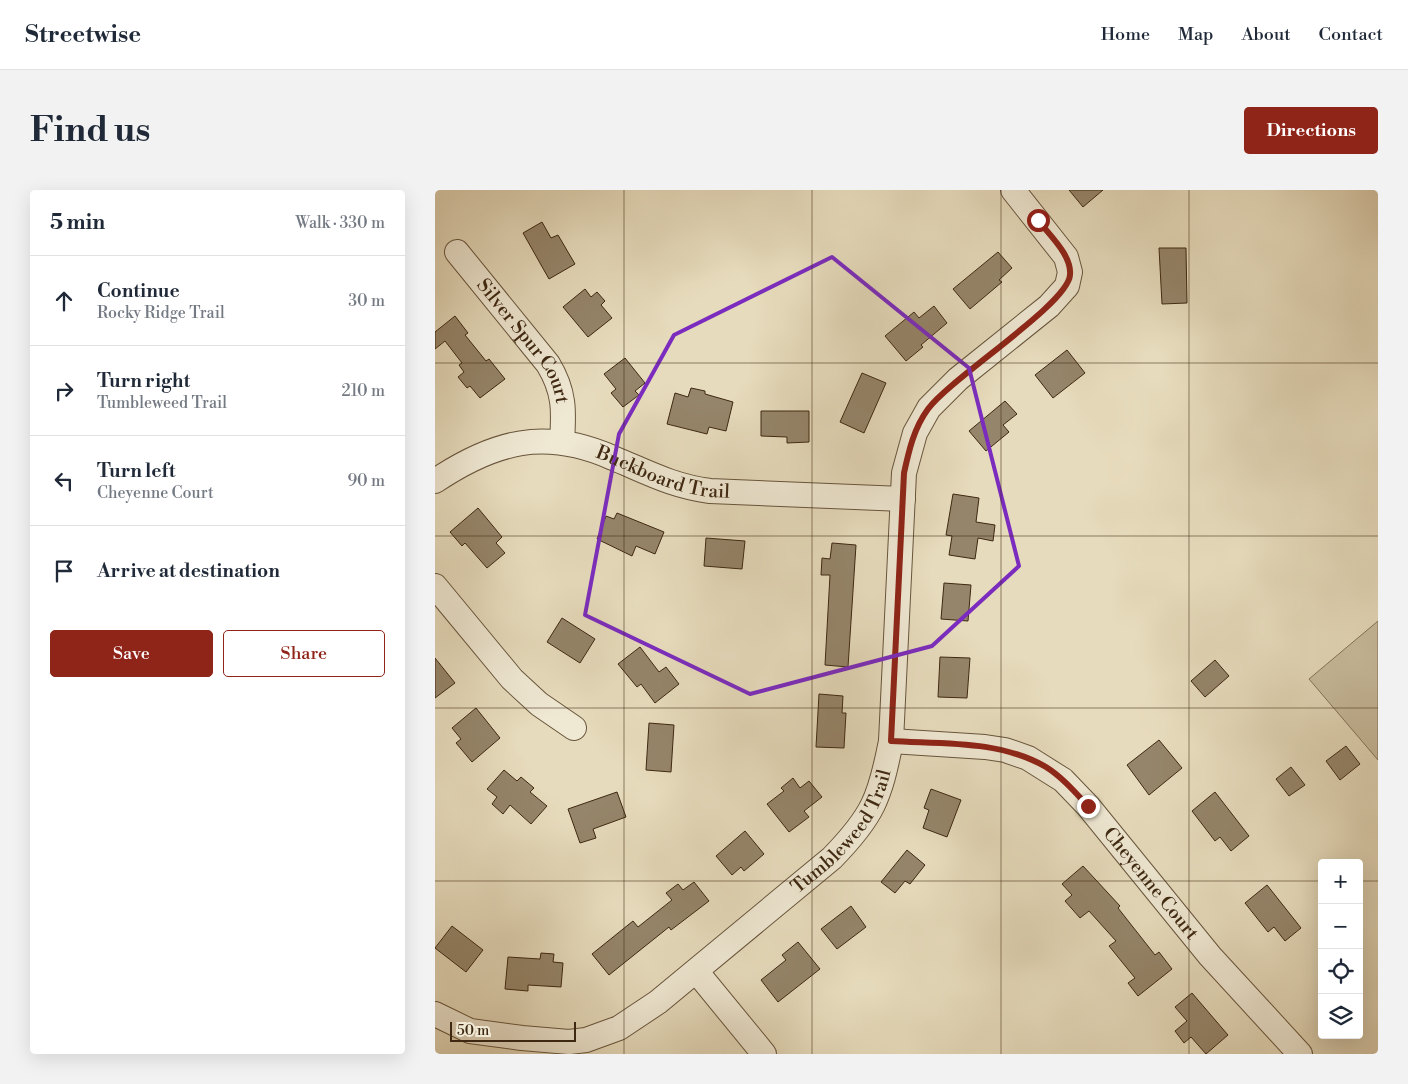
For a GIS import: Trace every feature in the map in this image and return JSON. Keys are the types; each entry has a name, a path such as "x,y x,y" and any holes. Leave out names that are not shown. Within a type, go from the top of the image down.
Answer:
{"street":[{"name":"Tumbleweed Trail","path":"435,1014 470,1031 569,1042 586,1040 619,1028 634,1019 696,971 832,858 855,834 871,812 884,779 891,741 904,473 909,448 929,408 958,379 1049,306 1067,286 1070,276 1066,257 1013,190"},
{"name":"Silver Spur Court","path":"457,252 548,364 558,380 564,401 562,442"},
{"name":"Buckboard Trail","path":"435,481 458,466 499,447 541,440 562,442 598,452 661,480 687,488 710,491 903,499"},
{"path":"435,586 512,680 539,704 574,728"},
{"name":"Cheyenne Court","path":"891,741 1005,750 1028,758 1063,780 1088,806 1209,956 1300,1054"},
{"path":"696,971 764,1054"}],"highlighted area":[{"path":"832,257 969,368 1019,566 932,646 750,694 585,615 619,434 674,335"}],"shaded area":[{"path":"1378,621 1378,760 1309,679"}],"building":[{"path":"1069,190 1103,190 1083,207"},
{"path":"542,222 551,238 558,235 575,264 549,279 523,233"},
{"path":"1159,248 1186,248 1187,303 1162,304"},
{"path":"998,252 1012,268 999,280 1002,282 970,309 953,289"},
{"path":"585,289 591,297 597,292 605,301 601,305 612,318 588,337 563,307"},
{"path":"934,306 947,323 921,345 923,347 906,361 885,336 914,312 919,318"},
{"path":"455,316 468,333 465,335 486,361 489,359 505,379 480,398 470,386 467,388 458,377 464,372 459,365 462,363 445,341 435,349 435,332"},
{"path":"1067,350 1085,373 1053,398 1035,375"},
{"path":"625,358 645,383 635,391 639,395 623,407 611,393 616,389 604,374"},
{"path":"862,373 886,383 864,433 840,422"},
{"path":"691,388 705,391 705,394 733,402 726,431 709,427 707,434 667,424 675,393 688,397"},
{"path":"1005,401 1017,414 1003,425 1009,432 986,451 969,431"},
{"path":"761,411 809,411 809,442 787,443 787,437 761,436"},
{"path":"953,494 979,498 976,522 995,525 993,541 978,538 975,559 949,555 952,536 946,535"},
{"path":"478,508 502,537 496,543 505,553 487,568 465,543 462,546 450,532"},
{"path":"617,513 664,532 655,554 636,546 632,556 597,539 606,516 614,519"},
{"path":"706,538 745,541 742,569 704,566"},
{"path":"832,543 856,545 848,667 825,665 830,575 821,575 822,558 830,559"},
{"path":"944,583 971,585 968,621 941,619"},
{"path":"562,618 595,639 580,663 547,642"},
{"path":"640,647 659,672 666,667 679,684 655,703 641,684 637,687 618,664"},
{"path":"940,657 970,658 967,698 938,697"},
{"path":"435,658 455,683 435,698"},
{"path":"1215,660 1229,676 1205,697 1191,681"},
{"path":"819,694 843,696 842,713 846,713 844,748 816,747"},
{"path":"476,708 500,738 472,762 456,743 461,739 452,728"},
{"path":"649,723 674,725 671,772 646,770"},
{"path":"1159,740 1182,768 1149,795 1127,765"},
{"path":"1346,746 1360,764 1340,780 1326,761"},
{"path":"1291,767 1305,785 1289,796 1276,779"},
{"path":"504,770 517,781 521,777 534,788 530,792 547,806 531,824 510,805 503,814 492,804 497,797 487,789"},
{"path":"793,778 800,788 809,781 822,797 804,811 809,817 789,832 767,804 784,791 781,788"},
{"path":"931,789 961,800 947,837 923,828 929,810 924,808"},
{"path":"617,792 626,817 593,829 596,838 580,843 568,809"},
{"path":"1215,792 1249,836 1231,851 1220,837 1215,841 1192,811"},
{"path":"745,831 764,854 744,871 741,867 732,875 716,856"},
{"path":"907,850 925,865 910,884 905,881 895,893 881,882"},
{"path":"1083,866 1120,906 1118,908 1155,955 1159,952 1172,969 1138,996 1128,983 1135,978 1109,946 1116,941 1089,911 1080,918 1065,901 1072,895 1062,884"},
{"path":"694,882 709,901 671,930 669,927 609,975 592,954 633,921 638,927 672,900 666,893 678,884 683,890"},
{"path":"1267,885 1301,928 1285,941 1274,927 1268,932 1245,903"},
{"path":"851,906 866,927 837,949 821,929"},
{"path":"452,926 483,950 466,972 435,948"},
{"path":"798,942 820,969 778,1002 761,980 786,960 782,955"},
{"path":"541,953 554,954 553,962 563,963 561,987 528,985 528,991 505,989 508,957 540,959"},
{"path":"1192,993 1228,1035 1206,1054 1191,1037 1184,1043 1175,1031 1187,1021 1175,1007"}],"route":[{"path":"1038,220 1066,257 1070,268 1067,286 1049,306 958,379 929,408 921,420 909,448 904,473 891,741 1005,750 1028,758 1047,768 1063,780 1088,806"}]}
